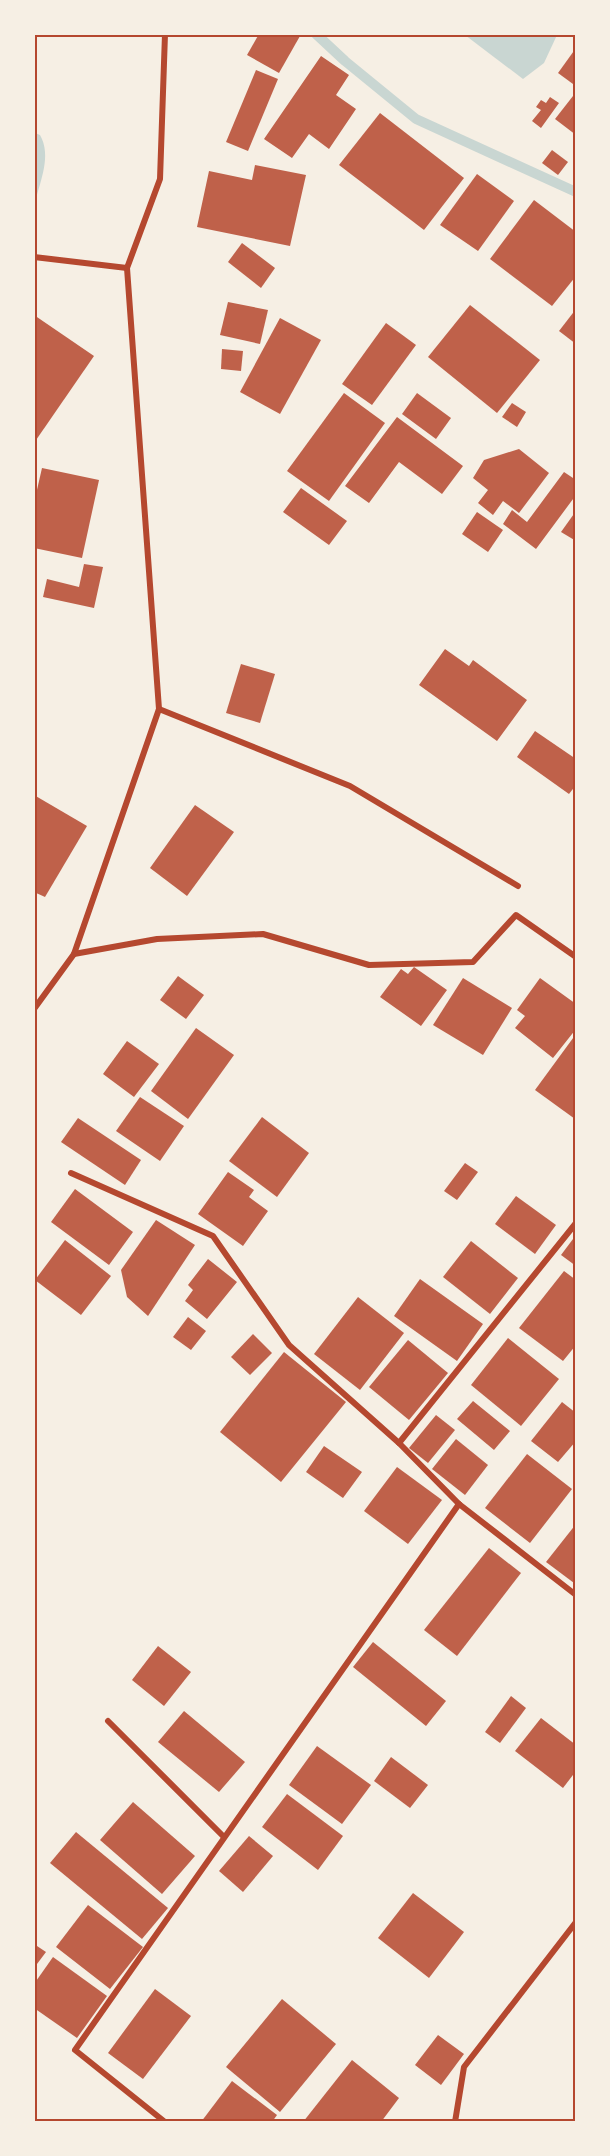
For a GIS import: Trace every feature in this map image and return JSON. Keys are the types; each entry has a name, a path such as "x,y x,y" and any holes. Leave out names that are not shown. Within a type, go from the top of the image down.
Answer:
{"street":[{"path":"34,1009 74,954 159,709 127,268 160,179 165,34"},
{"path":"34,257 127,268"},
{"path":"159,709 350,786 518,886"},
{"path":"74,954 157,939 263,934 369,965 473,962 516,915 576,957"},
{"path":"71,1173 213,1236 289,1345 399,1443 459,1504 576,1595"},
{"path":"399,1443 576,1223"},
{"path":"165,2121 75,2050 459,1504"},
{"path":"108,1721 224,1837"},
{"path":"455,2121 464,2067 576,1922"}],"shaded area":[{"path":"465,35 557,35 544,63 523,79"},
{"path":"35,133 40,135 43,143 45,160 35,203"}],"building":[{"path":"259,34 300,36 279,73 247,55"},
{"path":"576,48 576,81 573,84 558,73"},
{"path":"321,56 349,75 336,95 356,109 329,149 309,134 292,158 264,139"},
{"path":"256,70 278,79 248,151 226,142"},
{"path":"573,96 576,98 576,135 555,119"},
{"path":"550,97 559,103 541,128 532,121 541,110 536,107 541,100 546,103"},
{"path":"380,113 464,178 424,230 339,165"},
{"path":"552,150 568,162 558,175 542,163"},
{"path":"255,165 306,175 290,246 197,227 209,171 252,180"},
{"path":"477,174 514,201 478,251 440,225"},
{"path":"534,200 576,232 576,276 552,306 490,259"},
{"path":"242,243 275,268 261,288 228,262"},
{"path":"228,302 268,310 260,344 220,335"},
{"path":"470,305 540,360 497,413 428,357"},
{"path":"576,309 576,344 559,331"},
{"path":"34,315 94,356 34,443"},
{"path":"280,318 321,340 280,414 240,392"},
{"path":"386,323 416,345 372,405 342,384"},
{"path":"222,349 243,351 241,371 221,369"},
{"path":"344,393 385,423 329,501 287,471"},
{"path":"417,393 451,418 436,439 402,414"},
{"path":"512,403 526,412 517,427 502,417"},
{"path":"397,417 463,466 442,494 399,462 369,503 345,486"},
{"path":"519,449 549,473 519,513 503,501 493,515 478,503 488,490 473,478 484,460"},
{"path":"42,468 99,480 82,558 34,548 34,503"},
{"path":"564,472 576,480 576,495 536,549 503,524 512,510 527,522"},
{"path":"301,488 347,521 329,545 283,512"},
{"path":"576,511 576,541 561,532"},
{"path":"477,512 503,530 488,552 462,534"},
{"path":"84,564 103,567 94,608 43,597 47,579 79,587"},
{"path":"445,649 469,666 473,660 527,700 497,741 419,685"},
{"path":"241,664 275,674 260,723 226,713"},
{"path":"535,731 576,759 576,785 569,794 517,757"},
{"path":"34,795 87,826 45,897 34,892"},
{"path":"195,805 234,832 187,896 150,868"},
{"path":"414,967 447,990 421,1026 380,997 401,969 408,974"},
{"path":"178,976 204,995 186,1019 160,1000"},
{"path":"463,978 512,1008 483,1055 433,1025"},
{"path":"540,978 576,1004 576,1029 553,1058 515,1028 525,1016 517,1010"},
{"path":"196,1028 234,1055 188,1119 151,1091"},
{"path":"576,1034 576,1118 575,1119 535,1090"},
{"path":"127,1041 159,1064 134,1097 103,1074"},
{"path":"140,1097 184,1126 160,1161 116,1131"},
{"path":"262,1117 309,1153 277,1197 229,1161"},
{"path":"78,1118 141,1160 125,1185 61,1142"},
{"path":"465,1163 478,1172 457,1200 444,1191"},
{"path":"228,1172 254,1190 249,1197 268,1211 243,1246 198,1214"},
{"path":"75,1189 133,1232 109,1265 51,1222"},
{"path":"516,1196 556,1225 535,1254 495,1224"},
{"path":"156,1220 195,1245 148,1316 127,1297 121,1270"},
{"path":"576,1235 576,1266 561,1255"},
{"path":"65,1240 111,1276 81,1315 35,1280"},
{"path":"471,1241 518,1278 490,1314 443,1277"},
{"path":"208,1259 237,1282 207,1319 185,1301 193,1290 188,1285"},
{"path":"564,1271 576,1280 576,1345 563,1361 519,1328"},
{"path":"420,1279 483,1324 457,1361 394,1316"},
{"path":"358,1297 404,1333 360,1390 314,1354"},
{"path":"188,1317 206,1331 191,1350 173,1337"},
{"path":"253,1334 272,1353 250,1375 231,1357"},
{"path":"508,1338 559,1379 521,1426 471,1385"},
{"path":"408,1340 448,1373 409,1420 369,1387"},
{"path":"284,1352 346,1402 281,1482 220,1432"},
{"path":"473,1401 510,1431 494,1450 457,1419"},
{"path":"562,1402 576,1413 576,1441 558,1462 531,1441"},
{"path":"436,1415 455,1430 428,1463 409,1448"},
{"path":"456,1439 488,1465 465,1495 432,1469"},
{"path":"324,1446 362,1472 343,1498 306,1472"},
{"path":"527,1454 572,1489 530,1543 485,1508"},
{"path":"397,1467 442,1500 408,1544 364,1511"},
{"path":"576,1524 576,1580 574,1583 546,1562"},
{"path":"489,1548 521,1573 457,1656 424,1630"},
{"path":"373,1642 446,1701 426,1726 353,1667"},
{"path":"158,1646 191,1672 164,1706 132,1680"},
{"path":"511,1696 526,1708 500,1743 485,1732"},
{"path":"184,1711 245,1762 219,1792 158,1742"},
{"path":"541,1718 576,1745 576,1771 563,1788 515,1751"},
{"path":"317,1746 371,1785 342,1824 289,1785"},
{"path":"391,1757 428,1785 410,1808 374,1781"},
{"path":"287,1794 343,1836 318,1870 262,1827"},
{"path":"133,1802 195,1856 162,1894 100,1840"},
{"path":"76,1832 168,1908 142,1939 50,1863"},
{"path":"249,1836 273,1856 243,1892 219,1871"},
{"path":"413,1893 464,1932 429,1978 378,1938"},
{"path":"88,1905 143,1947 110,1989 56,1947"},
{"path":"34,1944 46,1952 34,1968"},
{"path":"53,1957 107,1996 77,2038 34,2008 34,1984"},
{"path":"155,1989 191,2016 143,2079 108,2053"},
{"path":"282,1999 336,2044 280,2112 226,2067"},
{"path":"438,2035 464,2054 441,2085 415,2065"},
{"path":"352,2060 399,2098 381,2122 303,2122"},
{"path":"232,2081 277,2115 272,2122 201,2122"}],"waterway":[{"path":"316,34 416,119 576,192"}]}
